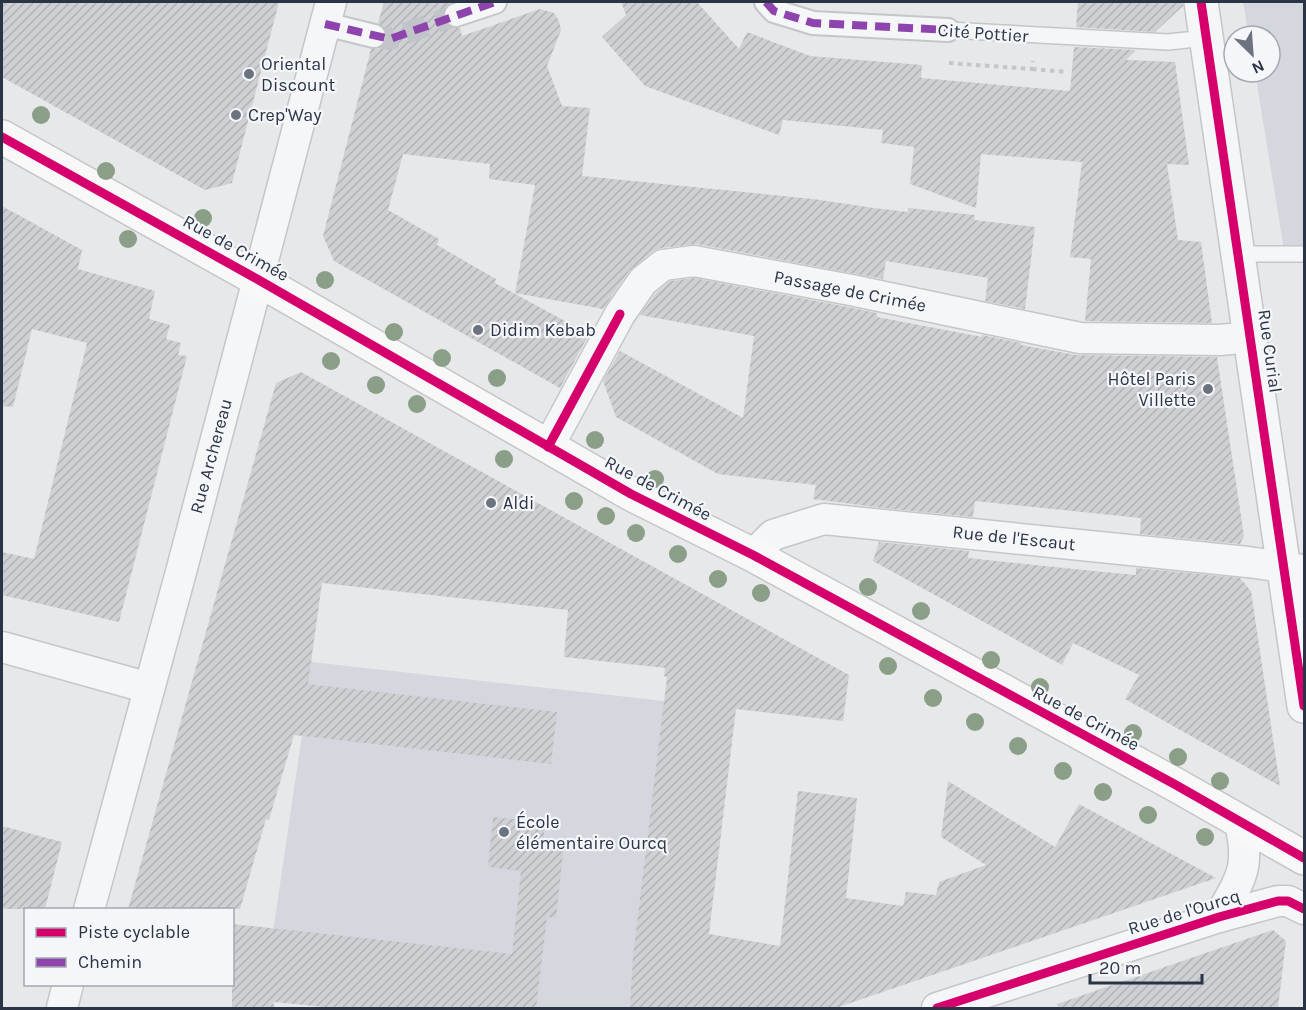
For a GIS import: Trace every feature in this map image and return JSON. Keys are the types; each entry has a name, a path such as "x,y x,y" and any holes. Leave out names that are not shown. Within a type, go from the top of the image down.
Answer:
{"main road":[{"name":"Rue de Crimée","path":"2,137 257,279 631,494 753,555 1305,858"}],"street":[{"path":"456,15 495,2"},
{"name":"Cité Pottier","path":"766,2 774,11 813,23 948,30"},
{"name":"Rue Curial","path":"1201,2 1279,540 1295,569 1305,706"},
{"path":"328,13 374,36"},
{"name":"Rue Archereau","path":"89,908 328,13"},
{"name":"Passage de Crimée","path":"548,447 620,314 644,281 663,265 694,261 851,290 1080,338 1220,340 1251,338"},
{"name":"Rue de l'Escaut","path":"753,555 773,535 825,519 1248,562 1295,569"},
{"path":"2,647 149,688"},
{"name":"Rue de l'Ourcq","path":"1219,917 1234,891 1244,866 1245,844 1239,820"},
{"name":"Rue de l'Ourcq","path":"937,1008 1219,917 1278,901 1288,901 1305,909"},
{"path":"62,1008 68,986"}],"lane":[{"name":"Cité Pottier","path":"948,30 1168,42 1206,38"},
{"path":"1239,254 1305,254"}],"path":[{"path":"1032,69 1067,72"}],"shaded area":[{"path":"1243,2 1304,2 1304,250 1284,250 1257,84 1282,84 1282,24 1247,24"},
{"name":"École élémentaire Ourcq","path":"296,657 311,662 736,709 667,993 659,1008 335,1008 263,1000 303,728"}],"building":[{"path":"2,2 279,2 232,183 205,190 2,77"},
{"path":"384,2 451,2 443,12 443,19 448,25 460,28 462,36 540,9 554,13 561,30 547,66 562,106 590,108 582,176 813,199 908,212 908,208 975,215 974,220 1035,227 1025,309 985,301 988,278 886,261 883,279 697,244 661,248 652,252 629,271 603,309 515,293 535,185 489,179 490,164 403,154 388,210 439,239 437,245 496,279 495,283 589,334 560,388 334,261 323,236 371,49 378,49 387,40 387,32 378,23"},
{"path":"621,2 697,2 739,49 747,32 810,56 922,65 921,78 1070,91 1074,47 1136,50 1126,60 1175,62 1189,165 1167,164 1178,240 1201,242 1212,323 1085,321 1091,259 1070,257 1082,162 981,154 976,208 910,184 914,147 881,143 883,130 783,120 779,135 645,86 602,37 626,15"},
{"path":"1078,2 1183,2 1183,6 1155,32 1076,27"},
{"path":"2,206 82,250 78,269 155,291 149,319 170,325 166,339 181,343 178,355 187,356 119,622 2,595 2,552 34,559 87,343 32,329 13,407 2,406"},
{"path":"694,278 877,313 877,317 982,337 982,335 1076,355 1217,357 1244,536 1240,544 1140,534 1141,518 975,501 973,517 883,508 813,499 816,485 718,474 616,417 603,381 620,351 743,418 754,336 640,315 656,293 670,281"},
{"path":"301,372 849,675 843,721 736,709 709,934 780,946 798,791 857,798 846,898 903,906 906,892 936,895 939,882 986,865 941,837 948,781 1055,847 1079,804 1216,878 836,1008 630,1008 633,956 667,677 664,676 665,668 564,657 568,610 322,583 308,684 557,712 551,764 294,735 269,820 266,819 240,909 128,908 276,383"},
{"path":"879,542 969,551 968,558 1103,572 1136,575 1136,568 1240,578 1251,591 1280,786 1125,699 1139,675 1073,643 1062,665 873,561"},
{"path":"493,817 545,822 543,842 564,845 556,918 547,917 536,1008 335,1008 273,1002 275,1008 232,1008 234,924 512,954 521,871 488,867"},
{"path":"2,826 62,842 45,908 2,909"},
{"path":"1273,930 1286,941 1278,1008 1058,1008 1057,1004"}],"tunnel":[{"path":"374,36 390,39 456,15"}],"marked path":[{"path":"325,24 390,39 495,2"},
{"path":"766,2 774,11 813,23 948,30"}],"cycle path":[{"path":"1201,2 1304,706"},
{"path":"2,137 257,279 631,494 753,555 1176,785 1304,858"},
{"path":"548,447 620,314"},
{"path":"937,1008 1219,917 1278,901 1288,901 1304,909"}],"place":[{"name":"Oriental Discount","path":"249,74"},
{"name":"Crep'Way","path":"236,115"},
{"name":"Didim Kebab","path":"478,330"},
{"name":"Hôtel Paris Villette","path":"1208,389"},
{"name":"Aldi","path":"491,503"},
{"name":"École élémentaire Ourcq","path":"504,832"}]}
